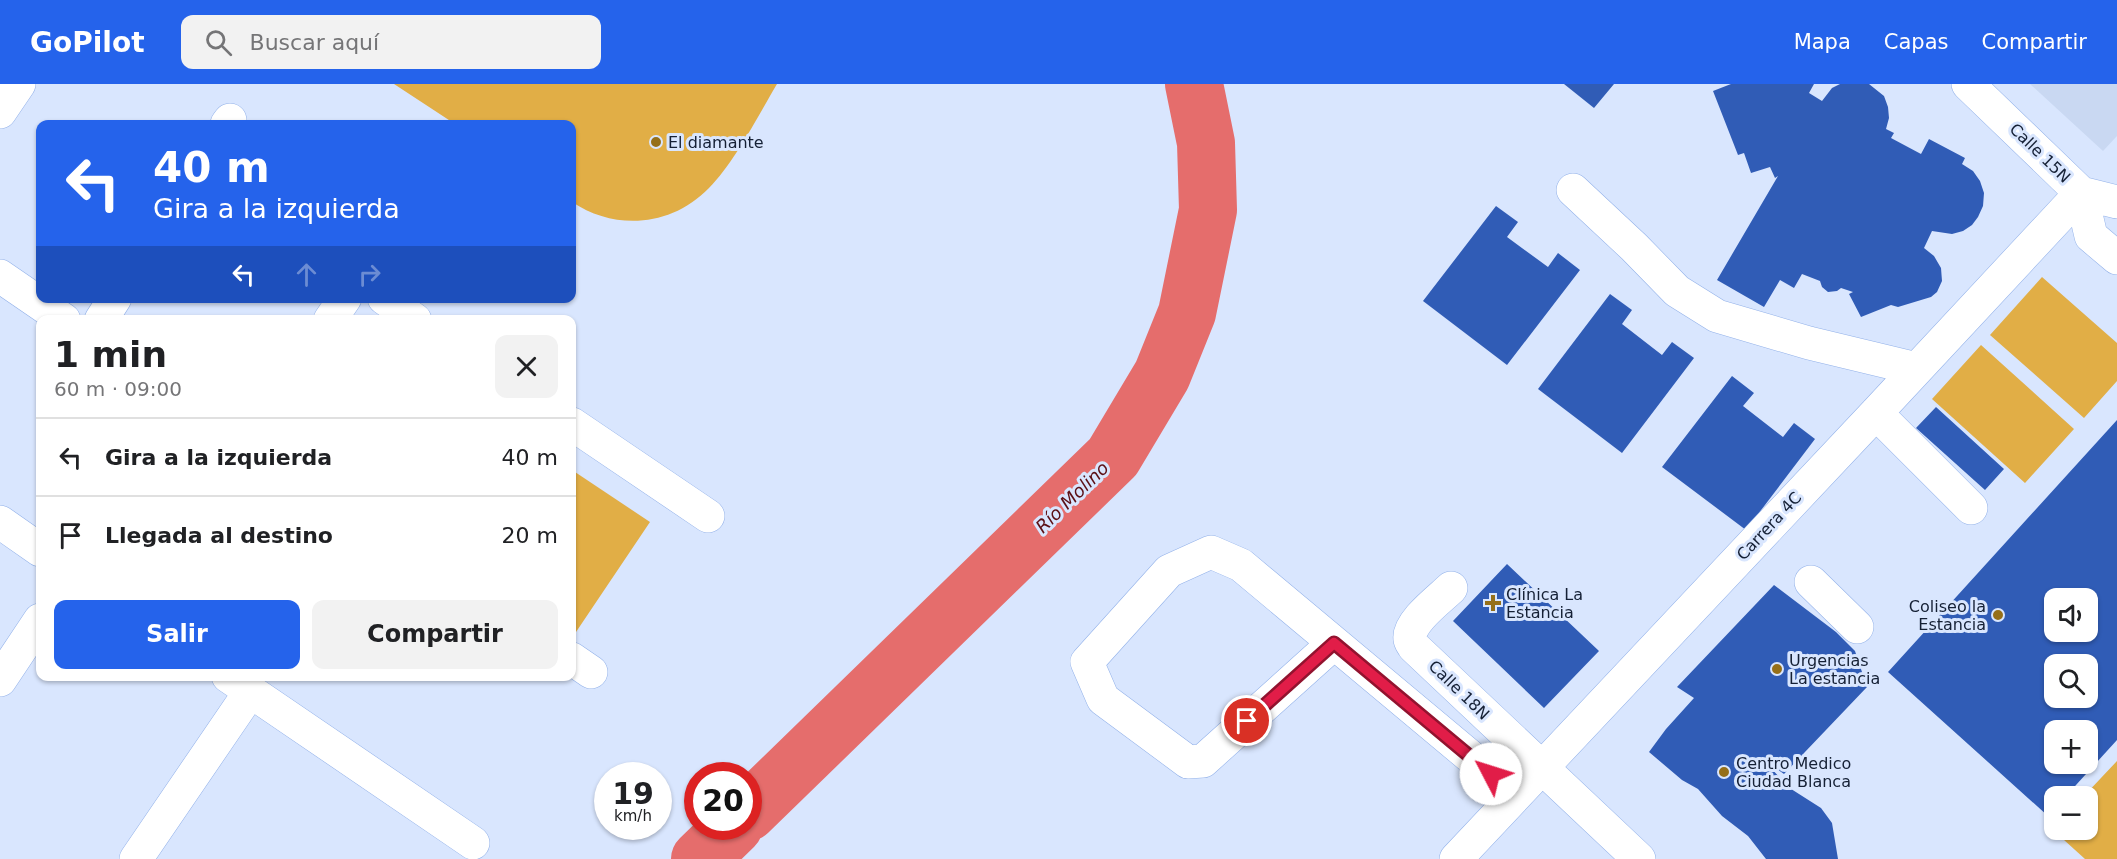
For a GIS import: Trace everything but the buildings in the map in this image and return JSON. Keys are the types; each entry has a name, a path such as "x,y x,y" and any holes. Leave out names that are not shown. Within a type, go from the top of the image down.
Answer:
{"street":[{"path":"0,112 19,84"},
{"name":"Calle 15N","path":"1968,84 2080,193 2091,236 2117,258"},
{"path":"1573,190 1677,291 1717,316 1809,343 1917,369"},
{"path":"2080,193 2117,202"},
{"name":"Carrera 4C","path":"1456,859 2080,193"},
{"path":"0,276 36,301"},
{"path":"39,303 57,315"},
{"path":"391,303 408,315"},
{"path":"1876,412 1971,508"},
{"path":"576,427 708,516"},
{"path":"0,522 36,547"},
{"path":"1334,643 1203,760 1188,762 1103,699 1087,662 1169,571 1212,552 1242,565 1515,794"},
{"path":"1811,582 1857,627"},
{"name":"Calle 18N","path":"1452,588 1415,622 1410,639 1414,647 1639,859"},
{"path":"0,680 36,626"},
{"path":"136,859 239,684 474,843"}],"shaded area":[{"name":"El diamante","path":"394,84 777,84 736,153 709,188 694,201 677,211 642,220 606,217 576,204 576,120 449,120"},
{"path":"2030,84 2117,84 2117,136 2103,151"},
{"path":"2042,277 2117,343 2117,381 2084,418 1990,335"},
{"path":"1981,345 2074,429 2025,483 1932,399"},
{"path":"576,473 650,522 576,632"},
{"path":"2117,761 2117,859 2085,859 2064,840 2098,840 2098,786 2093,786"}],"waterway":[{"name":"Río Molino","path":"762,798 1113,457 1162,375 1187,313 1208,210 1206,143 1194,84"},
{"name":"Río Molino","path":"700,859 720,840"}],"place":[{"name":"El diamante","path":"656,142"},
{"name":"Clínica La Estancia","path":"1493,603"},
{"name":"Coliseo la Estancia","path":"1998,615"},
{"name":"Urgencias La estancia","path":"1777,669"},
{"name":"Centro Medico Ciudad Blanca","path":"1724,772"}],"route":[{"path":"1247,721 1334,643 1491,774"}]}
